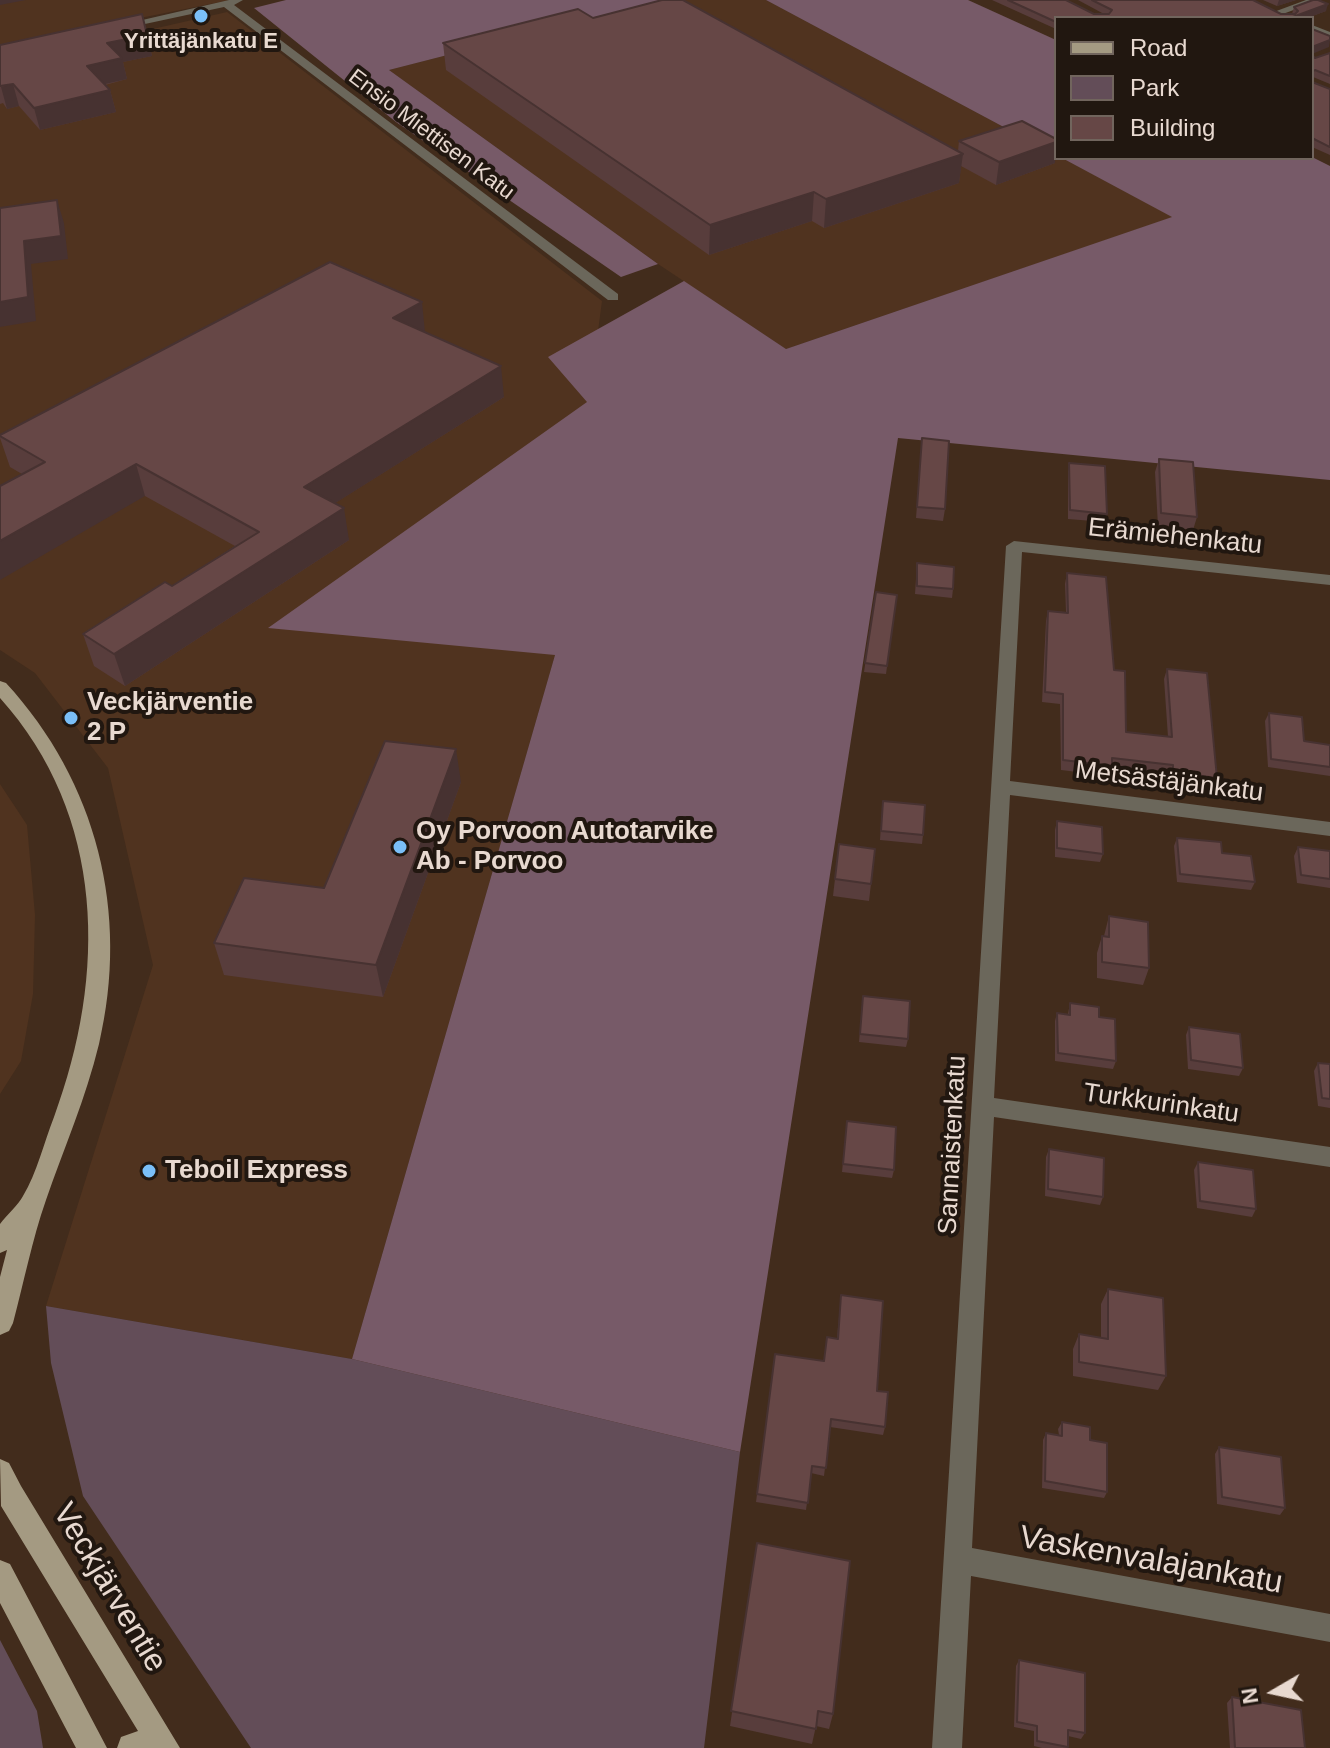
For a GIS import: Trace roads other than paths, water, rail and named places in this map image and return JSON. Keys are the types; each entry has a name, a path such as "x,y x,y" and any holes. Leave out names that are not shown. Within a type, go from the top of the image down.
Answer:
{"main road":[{"path":"0,687 34,728 65,779 82,821 95,877 98,975 94,1018 77,1087 33,1202 0,1323"},
{"path":"0,1242 33,1202"},
{"name":"Veckjärventie","path":"0,1472 153,1746"},
{"path":"0,1574 92,1748"}],"street":[{"path":"106,29 242,0"},
{"name":"Ensio Miettisen Katu","path":"226,4 613,297"},
{"path":"1283,16 1271,11 1312,4"},
{"name":"Erämiehenkatu","path":"1014,546 1330,580"},
{"name":"Sannaistenkatu","path":"947,1748 1014,546"},
{"name":"Metsästäjänkatu","path":"1002,787 1330,829"},
{"name":"Turkkurinkatu","path":"983,1106 1330,1157"},
{"name":"Vaskenvalajankatu","path":"959,1560 1330,1628"}],"place":[{"name":"Yrittäjänkatu E","path":"201,16"},
{"name":"Veckjärventie 2 P","path":"71,718"},
{"name":"Oy Porvoon Autotarvike Ab - Porvoo","path":"400,847"},
{"name":"Teboil Express","path":"149,1171"}]}
